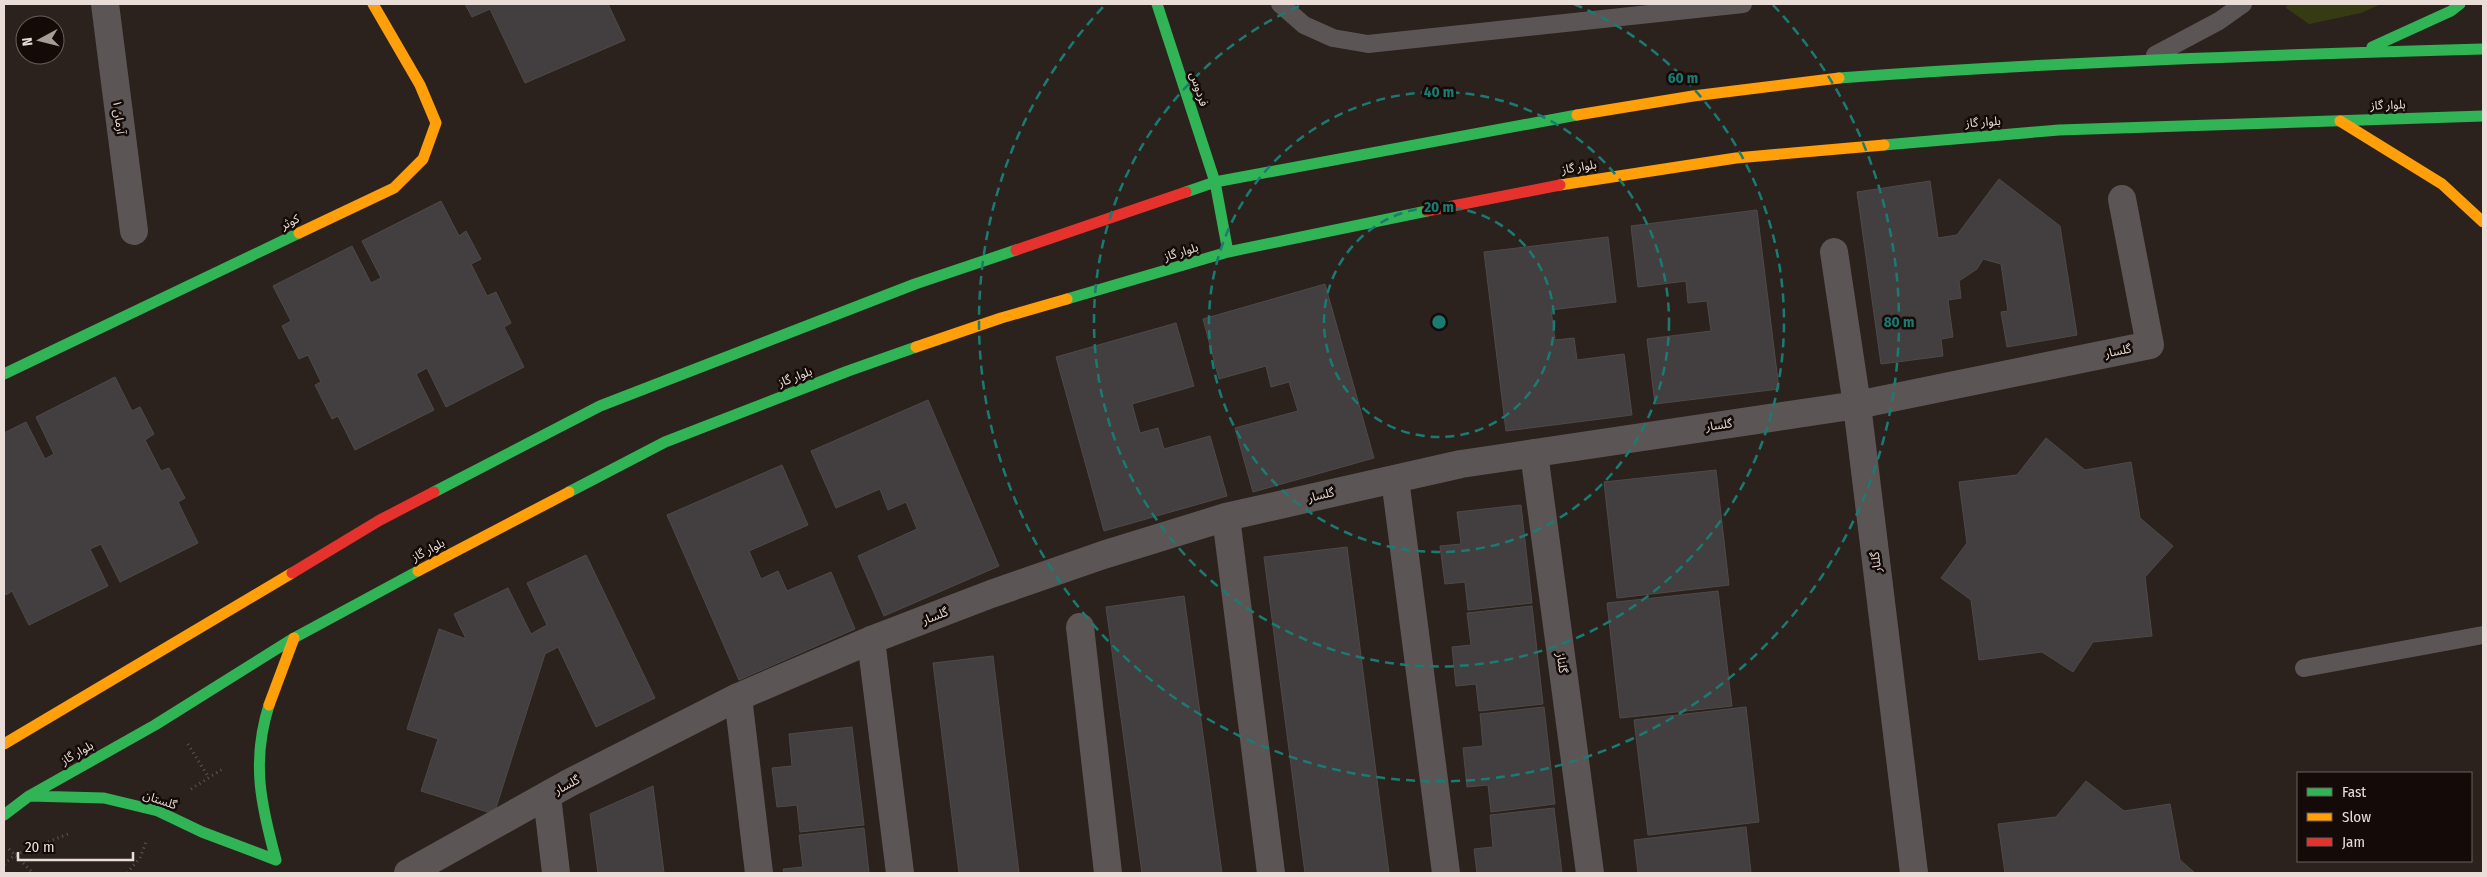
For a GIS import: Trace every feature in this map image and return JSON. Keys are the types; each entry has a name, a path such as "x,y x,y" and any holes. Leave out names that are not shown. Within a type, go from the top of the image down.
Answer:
{"main road":[{"name":"کوثر","path":"4,374 394,188 424,159 436,123 420,85 373,4"},
{"name":"فردوس","path":"1157,4 1216,182 1228,252"},
{"path":"2360,52 2451,11 2460,4"},
{"path":"4,744 380,520 600,406 916,284 1216,182 1564,117 1793,82 1987,67 2148,59 2483,49"},
{"name":"بلوار گاز","path":"4,815 29,796 155,725 294,638 474,541 666,442 848,371 1000,318 1228,252 1550,186 1736,158 2059,130 2483,116"},
{"path":"2340,121 2442,184 2483,222"},
{"name":"گلستان","path":"29,796 104,798 158,811 202,832 279,863 263,809 258,756 268,707 294,638"}],"street":[{"name":"آرمان ۱","path":"105,4 134,231"},
{"name":"گلسار","path":"408,873 547,796 738,697 871,640 1103,555 1226,517 1461,464 1858,405 2150,345 2122,198"},
{"name":"گلنار","path":"1834,252 1858,405 1914,873"},
{"name":"گلناز","path":"1534,453 1590,873"},
{"path":"1395,479 1446,873"},
{"path":"1226,517 1271,873"},
{"path":"1080,627 1108,873"},
{"path":"871,640 900,873"},
{"path":"738,697 759,873"},
{"path":"547,796 556,873"}],"lane":[{"path":"1280,4 1304,25 1332,38 1368,44 1743,4"},
{"path":"2148,59 2219,21 2243,4"},
{"path":"2304,668 2483,635"}],"path":[{"path":"158,811 260,743"},
{"path":"4,864 15,855 64,834 73,834"},
{"path":"4,844 33,873"}],"green space":[{"path":"2287,4 2381,4 2361,13 2309,24 2286,8"}],"building":[{"path":"465,4 608,4 625,40 525,83 490,9 472,17"},
{"path":"1999,179 2060,226 2077,335 2007,347 2001,312 2008,311 2001,264 1983,259 1977,269 1959,281 1961,298 1948,300 1953,337 1941,339 1943,356 1881,364 1857,192 1930,181 1938,238 1957,235"},
{"path":"441,201 459,236 466,231 481,259 471,264 487,296 496,292 511,323 504,327 524,367 446,407 427,368 416,374 434,410 355,450 338,416 332,419 315,385 321,382 308,355 299,359 282,326 291,321 273,286 352,246 371,283 381,278 362,241"},
{"path":"1757,210 1779,389 1655,404 1647,339 1711,331 1707,301 1688,303 1686,281 1638,287 1631,226"},
{"path":"1608,237 1616,302 1551,310 1555,340 1574,338 1577,360 1624,354 1632,415 1506,431 1484,252"},
{"path":"1325,284 1374,458 1253,492 1235,428 1298,411 1289,382 1271,387 1266,366 1219,379 1203,319"},
{"path":"1176,323 1194,386 1132,404 1140,433 1158,428 1164,449 1210,436 1227,496 1104,531 1056,357"},
{"path":"115,377 132,411 140,407 154,434 145,440 161,471 169,468 185,498 178,502 198,543 120,582 101,544 90,549 108,586 29,625 12,591 6,595 4,590 4,433 26,422 45,459 54,454 36,417"},
{"path":"928,400 999,566 884,616 858,556 917,529 906,502 888,510 880,489 836,508 811,451"},
{"path":"2046,438 2085,470 2131,462 2140,518 2173,546 2145,577 2152,636 2093,642 2073,672 2042,652 1979,660 1971,600 1941,578 1967,543 1959,482 2017,475"},
{"path":"782,465 808,525 749,551 761,579 778,571 787,591 831,572 855,629 739,680 667,515"},
{"path":"1716,470 1729,585 1617,598 1604,482"},
{"path":"1521,505 1532,603 1468,610 1465,582 1445,584 1440,546 1461,544 1457,512"},
{"path":"1347,547 1389,873 1305,873 1264,557"},
{"path":"586,555 655,698 596,727 558,647 545,654 494,814 421,791 438,739 407,729 439,629 466,639 454,614 508,588 531,634 547,625 527,583"},
{"path":"1718,591 1732,706 1620,718 1607,603"},
{"path":"1184,596 1222,873 1142,873 1106,607"},
{"path":"1532,606 1543,704 1479,711 1476,684 1456,686 1452,647 1471,645 1467,613"},
{"path":"993,656 1019,873 959,873 933,663"},
{"path":"1544,707 1555,804 1491,812 1488,785 1467,787 1463,748 1483,746 1480,714"},
{"path":"1746,707 1759,822 1648,835 1634,720"},
{"path":"852,727 864,825 800,832 797,805 777,807 772,768 792,766 789,734"},
{"path":"2086,781 2124,811 2170,804 2180,860 2195,873 2005,873 1998,824 2056,817"},
{"path":"653,786 664,873 598,873 590,814"},
{"path":"1554,808 1562,873 1477,873 1474,849 1493,847 1490,815"},
{"path":"1746,827 1751,873 1638,873 1634,840"},
{"path":"864,828 869,873 784,873 783,869 803,867 799,835"}],"traffic: fast":[{"path":"1157,4 1215,182 1228,252"},
{"path":"2372,47 2451,11 2460,4"},
{"path":"1839,78 2161,60 2483,49"},
{"path":"1186,192 1215,182 1577,115"},
{"path":"1884,145 2059,130 2483,116"},
{"path":"1067,299 1228,252 1427,211"},
{"path":"4,374 299,233"},
{"path":"434,492 600,406 915,284 1016,250"},
{"path":"569,492 665,442 848,371 916,347"},
{"path":"4,815 29,796 155,725 294,638 418,571"},
{"path":"29,796 104,798 158,811 202,832 276,860 262,802 259,765 260,746 269,705"}],"traffic: slow":[{"path":"299,233 394,188 423,159 436,123 420,85 373,4"},
{"path":"1577,115 1693,96 1839,78"},
{"path":"2340,121 2442,184 2483,222"},
{"path":"1560,185 1736,158 1884,145"},
{"path":"916,347 1001,318 1067,299"},
{"path":"418,571 569,492"},
{"path":"4,744 292,573"},
{"path":"269,705 294,638"}],"traffic: jam":[{"path":"1427,211 1560,185"},
{"path":"1016,250 1186,192"},
{"path":"292,573 380,520 434,492"}]}
